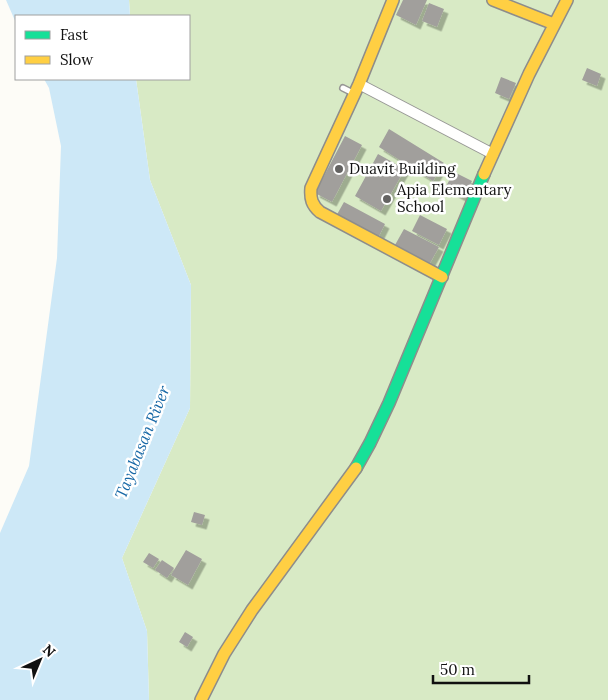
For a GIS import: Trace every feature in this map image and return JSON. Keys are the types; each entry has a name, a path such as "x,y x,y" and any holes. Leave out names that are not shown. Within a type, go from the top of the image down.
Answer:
{"street":[{"path":"393,0 356,89 311,188 310,202 320,212 442,277"},
{"path":"492,0 554,24"},
{"path":"201,700 211,677 264,592 360,462 395,390 493,154 567,0"},
{"path":"356,89 493,154"}],"lane":[{"path":"343,88 356,89"}],"green space":[{"path":"129,0 608,0 608,700 149,700 147,631 122,558 190,408 191,285 150,180 136,80 190,80 190,15 130,15"}],"water":[{"path":"6,0 129,0 130,15 15,15 15,21"},
{"name":"Tayabasan River","path":"45,80 136,80 150,180 191,285 190,408 122,558 147,631 149,700 0,700 0,533 29,466 57,258 61,146 49,88"}],"building":[{"path":"403,0 427,0 416,25 396,15"},
{"path":"429,3 444,9 437,27 422,21"},
{"path":"587,68 601,74 597,86 582,80"},
{"path":"501,77 516,83 509,99 495,93"},
{"path":"389,129 444,163 433,181 379,147"},
{"name":"Duavit Building","path":"345,136 362,145 332,202 315,193"},
{"path":"378,154 405,169 381,211 355,196"},
{"path":"454,172 472,181 463,198 445,188"},
{"path":"344,202 385,224 377,240 335,218"},
{"path":"420,215 447,229 439,245 412,231"},
{"path":"404,229 439,247 430,263 395,245"},
{"path":"194,512 205,515 202,525 191,522"},
{"path":"186,550 202,559 188,585 171,575"},
{"path":"149,553 159,559 153,568 143,562"},
{"path":"162,560 174,568 167,578 155,570"},
{"path":"185,632 193,637 187,647 179,642"}],"traffic: fast":[{"path":"356,468 389,403 484,174"}],"traffic: slow":[{"path":"393,0 359,84 311,188 311,199 320,212 442,277"},
{"path":"493,0 554,24"},
{"path":"484,174 529,74 567,0"},
{"path":"201,700 224,654 252,610 356,468"}],"place":[{"name":"Duavit Building","path":"339,169"},
{"name":"Apia Elementary School","path":"387,199"}]}
